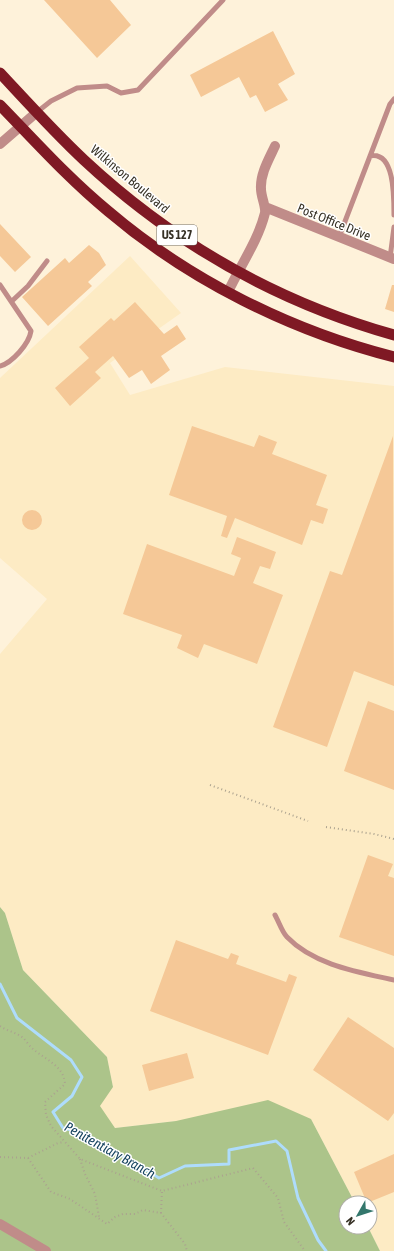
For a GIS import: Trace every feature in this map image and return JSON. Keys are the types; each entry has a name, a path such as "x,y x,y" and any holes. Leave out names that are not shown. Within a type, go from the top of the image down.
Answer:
{"highway":[{"name":"Wilkinson Boulevard","path":"0,73 84,160 127,198 173,233 237,272 270,289 321,311 394,335"},
{"name":"US 127","path":"0,105 73,180 126,226 183,266 228,292 308,329 348,344 394,357"}],"street":[{"path":"0,144 37,112"},
{"path":"228,292 264,216 265,208 261,192 261,178 275,146"},
{"name":"Post Office Drive","path":"265,208 392,258"},
{"path":"0,1224 46,1251"}],"lane":[{"path":"37,112 50,101 77,88 106,86 121,93 138,90 223,0"},
{"path":"339,238 390,104 394,99"},
{"path":"370,156 384,155 390,160 394,169 394,215"},
{"path":"392,258 394,227"},
{"path":"12,301 28,286 47,261"},
{"path":"0,284 30,328 30,337 19,351 0,366"},
{"path":"275,915 286,936 301,949 338,967 394,980"}],"path":[{"path":"210,785 308,821"},
{"path":"326,827 374,834 394,839"},
{"path":"0,1026 8,1032 22,1037 32,1048 61,1070 64,1076 64,1084 45,1102 46,1115 51,1126 64,1142 74,1150 80,1159 85,1174 95,1194 100,1218"},
{"path":"0,1158 28,1158 58,1143 64,1142"},
{"path":"28,1158 51,1192 70,1199 107,1224 119,1216 135,1214 143,1210 161,1213"},
{"path":"80,1159 162,1191 253,1168 278,1198 284,1222 305,1251"},
{"path":"162,1191 161,1213 185,1244 187,1251"}],"shaded area":[{"path":"130,256 181,313 110,363 130,395 225,367 394,386 394,1251 380,1251 372,1235 378,1235 378,1195 351,1195 311,1119 176,1121 115,1128 99,1106 113,1087 107,1057 23,970 5,913 0,907 0,654 47,599 0,558 0,378"}],"green space":[{"path":"0,907 5,913 23,970 107,1057 113,1087 100,1106 115,1128 176,1121 268,1100 311,1119 351,1195 338,1195 338,1235 372,1235 380,1251 0,1251"}],"building":[{"path":"44,0 110,0 131,25 97,58"},
{"path":"273,31 295,74 278,84 288,100 265,112 256,95 250,98 239,77 201,97 190,75"},
{"path":"0,224 31,257 15,272 0,256"},
{"path":"89,245 99,253 106,265 88,282 92,286 48,326 22,297 65,258 69,263"},
{"path":"392,285 394,285 394,312 385,309"},
{"path":"135,302 164,334 177,325 186,339 161,356 170,370 151,384 142,370 129,378 113,356 95,372 101,378 70,406 55,388 89,358 79,347 111,318 114,321"},
{"path":"192,426 254,447 259,435 277,442 272,454 327,475 316,505 328,509 323,524 311,520 302,545 235,518 227,538 221,536 227,516 169,495"},
{"path":"393,436 394,686 354,671 327,747 273,727 330,571 342,575"},
{"path":"32,510 39,513 42,520 39,527 32,530 25,527 22,520 25,513"},
{"path":"237,537 276,552 270,569 260,566 253,583 283,595 257,664 204,644 198,658 177,648 182,635 123,614 147,544 234,576 241,558 231,554"},
{"path":"368,701 394,711 394,790 344,771"},
{"path":"368,855 393,864 388,876 394,878 394,956 339,937"},
{"path":"176,940 228,959 231,953 239,956 236,964 286,982 289,974 297,977 268,1055 150,1011"},
{"path":"348,1017 394,1048 394,1113 388,1121 313,1070"},
{"path":"187,1053 194,1078 149,1091 142,1065"},
{"path":"394,1154 394,1192 378,1199 378,1195 364,1195 354,1172"}],"waterway":[{"name":"Penitentiary Branch","path":"0,984 17,1018 71,1060 82,1077 72,1096 53,1112 63,1128 84,1133 159,1178 185,1166 229,1164 229,1150 276,1141 287,1151 298,1198 318,1240 326,1251"}]}
